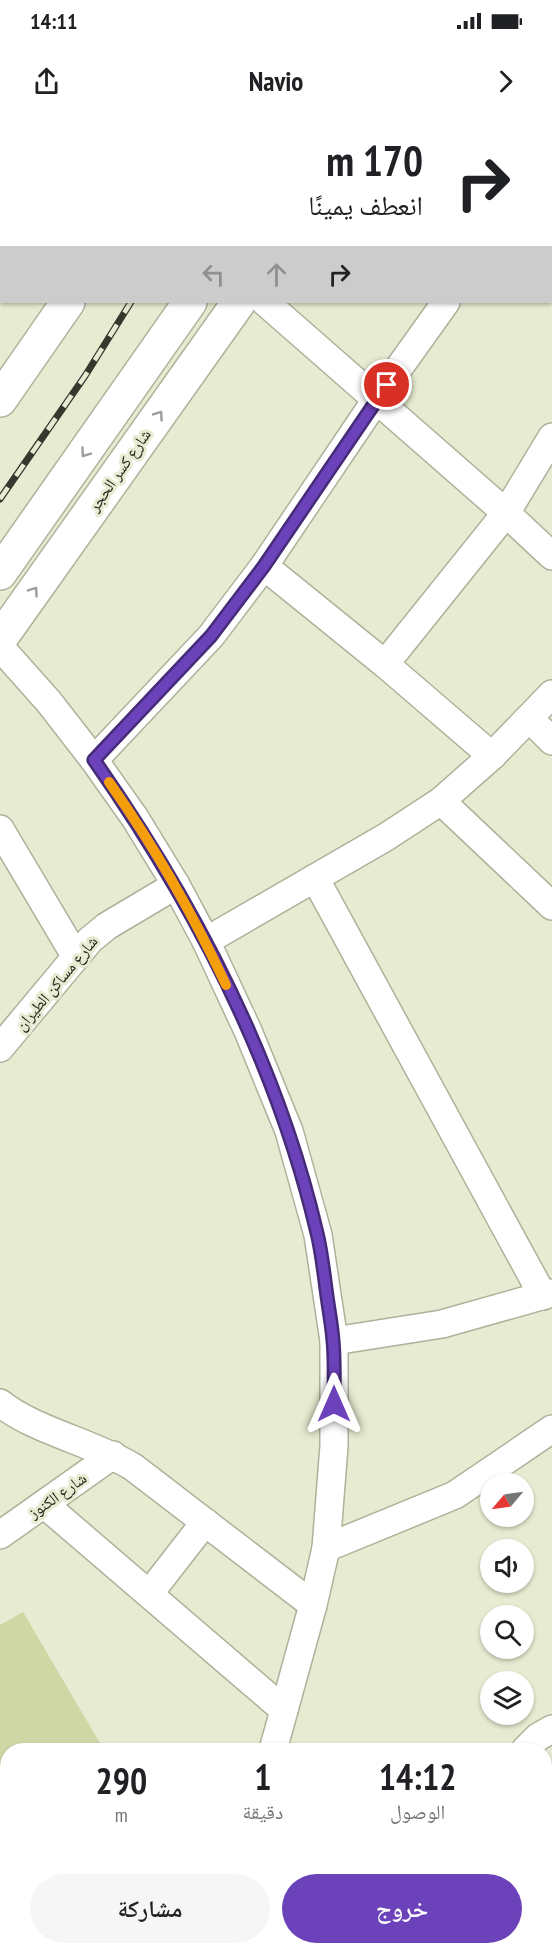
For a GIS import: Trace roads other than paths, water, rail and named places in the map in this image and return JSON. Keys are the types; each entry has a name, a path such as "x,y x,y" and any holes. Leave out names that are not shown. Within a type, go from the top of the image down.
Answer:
{"main road":[{"path":"0,400 67,303"},
{"path":"0,573 189,303"},
{"name":"شارع كسر الحجر","path":"0,639 238,303"}],"street":[{"path":"266,303 552,556"},
{"path":"94,760 211,636 264,566 376,400 445,303"},
{"path":"385,664 506,513 552,437"},
{"path":"264,566 385,664 492,756"},
{"path":"0,647 49,702 94,760 135,818 176,885 206,941 248,1031 289,1131 318,1234 334,1341 334,1446 326,1548 313,1605 275,1743"},
{"path":"206,941 386,837 441,801 492,756 552,694"},
{"path":"529,718 552,741"},
{"path":"441,801 552,906"},
{"path":"0,829 76,957"},
{"path":"315,878 548,1294 442,1324 334,1341"},
{"name":"شارع مساكن الطيران","path":"0,1048 76,957 107,926 176,885"},
{"path":"0,1403 34,1422 113,1455 133,1467 313,1605"},
{"path":"326,1548 455,1495 552,1429"},
{"name":"شارع الكنوز","path":"0,1535 113,1455"},
{"path":"44,1504 284,1710"},
{"path":"149,1594 205,1522"},
{"path":"538,1739 552,1710"}],"railway":[{"path":"0,499 85,376 130,303"}]}
